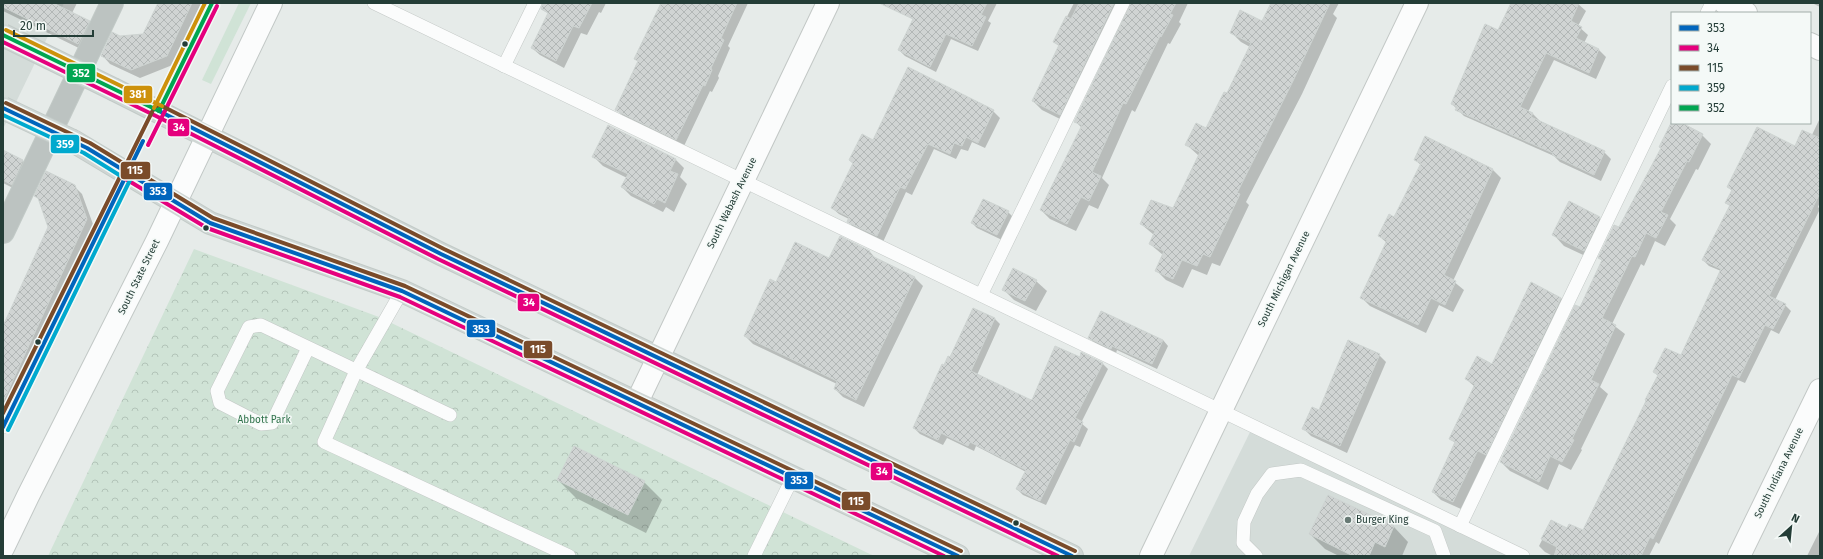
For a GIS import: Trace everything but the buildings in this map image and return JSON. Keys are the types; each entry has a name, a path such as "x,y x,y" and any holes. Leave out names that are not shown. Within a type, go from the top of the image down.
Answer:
{"highway":[{"path":"3,232 112,3"}],"main road":[{"path":"3,35 208,135 441,254 1072,556"},
{"path":"3,108 87,148 210,223 402,291 958,556"}],"street":[{"name":"South State Street","path":"3,548 157,241 271,3"},
{"name":"South Wabash Avenue","path":"637,402 828,3"},
{"name":"South Michigan Avenue","path":"1151,556 1417,3"},
{"path":"1725,3 1744,12"},
{"path":"1811,44 1820,49"},
{"name":"South Indiana Avenue","path":"1739,556 1820,390"}],"lane":[{"path":"192,44 212,3"},
{"path":"374,3 1523,556"},
{"path":"504,66 535,3"},
{"path":"981,295 1123,3"},
{"path":"1708,12 1712,3"},
{"path":"1460,526 1671,88"},
{"path":"3,427 128,173"},
{"path":"402,291 356,372 324,442 569,556"},
{"path":"308,348 272,423 261,424 220,403 217,392 249,327 261,325 308,348 356,372 450,415"},
{"path":"1256,556 1244,544 1244,522 1257,494 1272,474 1301,470 1435,531 1444,556"},
{"path":"754,556 793,477"}],"shaded area":[{"path":"3,3 64,3 3,129"},
{"path":"1253,426 1509,556 1189,556"}],"green space":[{"path":"239,3 251,3 211,84 202,80"},
{"name":"Abbott Park","path":"194,249 379,317 874,556 48,556"}],"transit line":[{"name":"381","path":"154,108 205,3"},
{"name":"352","path":"159,111 212,3"},
{"name":"34","path":"148,145 217,6"},
{"name":"381","path":"6,30 162,106"},
{"name":"352","path":"3,35 159,111"},
{"name":"34","path":"3,42 156,116 438,259 1058,556"},
{"name":"115","path":"6,103 90,143 213,218 405,286 961,551"},
{"name":"115","path":"3,413 154,108 160,105 444,249 1075,551"},
{"name":"353","path":"3,108 87,148 210,223 402,291 958,556"},
{"name":"353","path":"159,111 441,254 1072,556"},
{"name":"359","path":"3,115 84,153 124,178"},
{"name":"353","path":"3,427 143,141"},
{"name":"359","path":"8,430 132,176"},
{"name":"34","path":"124,178 207,228 400,297 944,556"}],"place":[{"name":"Burger King","path":"1348,520"}]}
